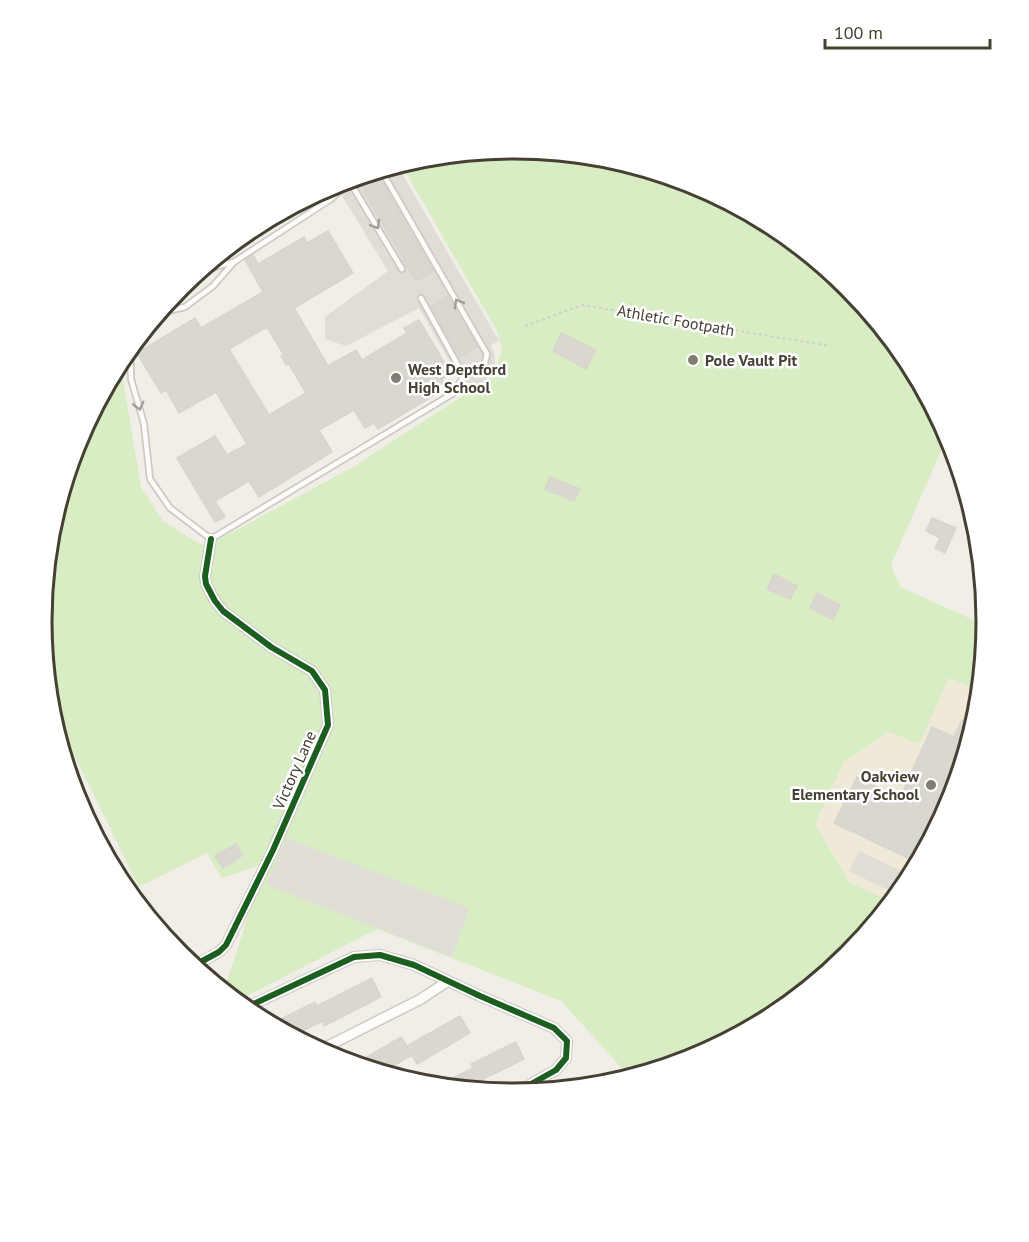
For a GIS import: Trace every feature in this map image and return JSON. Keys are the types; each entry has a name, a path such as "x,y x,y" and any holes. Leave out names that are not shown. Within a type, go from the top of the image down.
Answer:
{"street":[{"name":"Victory Lane","path":"202,961 219,952 226,945 273,850 328,725 325,690 312,671 271,647 223,611 215,601 206,584 205,576 212,539"},
{"path":"255,1003 354,957 380,956 414,965 554,1028 567,1041 566,1058 556,1070 535,1082"},
{"path":"331,1045 421,999 448,981"}],"lane":[{"path":"131,363 132,379 144,424 150,479 170,508 212,539 452,394 464,376 484,367 487,354 386,178"},
{"path":"355,188 402,269"},
{"path":"173,310 185,307 213,286 234,262 335,196"},
{"path":"222,264 234,262"},
{"path":"421,298 464,376"}],"shaded area":[{"path":"402,173 499,341 491,345 495,356 495,366 490,376 468,394 419,308 346,346 325,339 325,317 388,271 340,193"},
{"path":"949,677 972,687 961,741 941,798 915,852 884,898 849,882 815,824 844,762 890,732 919,743"},
{"path":"286,838 469,908 452,957 266,885"},
{"path":"859,851 903,872 889,891 849,871"}],"green space":[{"path":"484,160 545,160 575,163 605,168 663,184 691,194 746,221 796,254 841,294 881,340 915,390 942,448 891,565 900,587 976,621 976,651 972,688 949,678 919,744 889,732 844,762 815,824 849,882 884,898 881,902 841,948 796,988 771,1005 719,1035 691,1048 623,1070 561,1001 377,929 246,997 227,983 265,863 222,878 207,853 139,887 69,745 61,711 53,651 52,621 56,561 61,531 77,472 88,444 123,376 141,487 163,521 205,547 353,467 493,376 502,350 497,331 406,172"}],"building":[{"path":"380,180 433,271 416,281 361,186"},
{"name":"West Deptford High School","path":"328,231 353,273 294,308 328,366 356,350 362,360 407,333 404,328 419,320 447,367 443,370 447,376 442,379 444,383 430,391 433,396 378,429 374,423 365,428 354,410 319,430 332,452 259,497 249,481 215,501 225,517 215,522 177,458 215,436 227,455 247,444 216,392 179,413 166,390 161,393 138,354 195,318 201,328 263,292 245,260 253,255 258,264 304,237 307,243","holes":["267,327 284,355 281,356 286,365 289,364 306,393 269,415 229,349"]},
{"path":"448,296 477,346 460,356 431,306"},
{"path":"561,333 596,350 586,369 553,351"},
{"path":"550,477 580,489 574,501 545,489"},
{"path":"932,518 956,528 945,553 935,548 940,538 926,531"},
{"path":"774,574 797,586 790,599 767,589"},
{"path":"817,593 840,605 833,620 810,608"},
{"name":"Oakview Elementary School","path":"962,720 965,722 952,770 941,798 910,859 834,823 857,777 900,798 932,727 954,737"},
{"path":"236,844 243,855 223,868 215,856"},
{"path":"372,978 381,997 324,1026 322,1021 302,1031 280,1019 315,1002 317,1006"},
{"path":"460,1016 470,1033 417,1064 412,1055 392,1066 366,1058 401,1037 407,1046"},
{"path":"516,1042 524,1059 483,1079 485,1082 452,1079 473,1068 471,1064"}],"cycle path":[{"path":"202,961 219,952 226,945 273,850 328,725 325,690 312,671 271,647 223,611 215,601 206,584 205,576 211,539"},
{"path":"255,1003 354,957 380,955 414,965 554,1028 567,1041 566,1058 556,1070 534,1082"}],"place":[{"name":"Pole Vault Pit","path":"693,360"},
{"name":"West Deptford High School","path":"396,378"},
{"name":"Oakview Elementary School","path":"931,785"}]}
